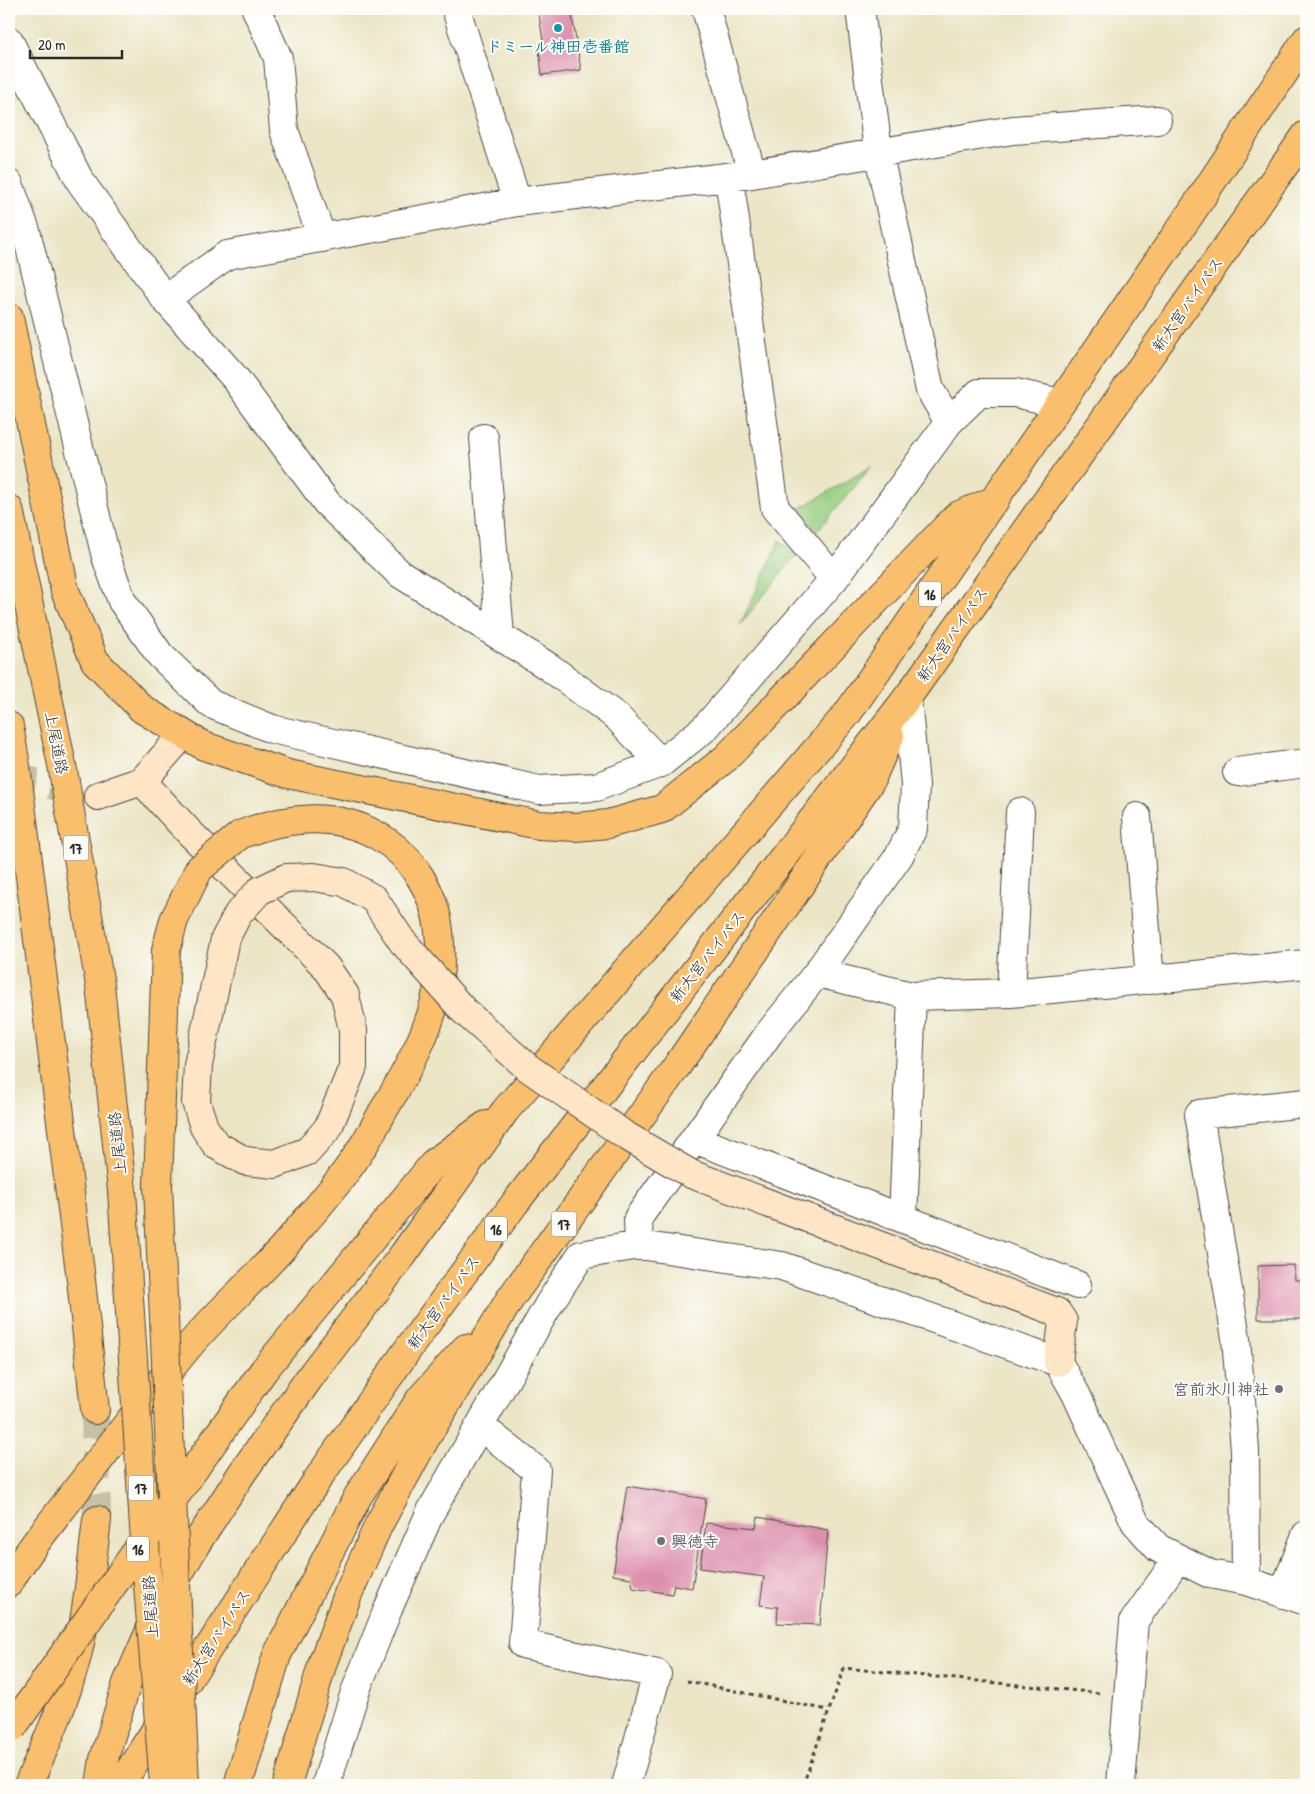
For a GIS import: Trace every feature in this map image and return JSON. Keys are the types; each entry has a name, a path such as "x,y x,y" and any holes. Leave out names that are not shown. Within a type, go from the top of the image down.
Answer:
{"highway":[{"name":"16","path":"11,1731 264,1370 435,1162 505,1111 847,714 1192,213 1306,40"},
{"name":"新大宮バイパス","path":"120,1785 317,1480 408,1349 515,1202 907,698 1306,135"},
{"path":"9,318 64,591 95,662 142,710 204,746 288,774 539,825 576,827 608,824 662,809 726,758 957,516 995,500"},
{"name":"上尾道路","path":"9,509 62,765 100,985 122,1191 147,1573 164,1785"},
{"name":"17","path":"287,1785 323,1662 348,1594 379,1524 424,1441 510,1299 677,1066 870,782 907,698"},
{"path":"9,726 16,766 78,1251 95,1410"},
{"path":"9,1583 19,1566 67,1503 190,1345 290,1239 359,1152 416,1054 436,1006 442,960 437,918 430,891 414,868 379,836 355,826 325,820 293,820 266,824 240,835 199,869 185,893 174,920 166,950 158,1186 185,1785"},
{"path":"100,1785 104,1759 128,1683 160,1607 196,1544 242,1473 313,1373 402,1255 505,1111"},
{"path":"238,1785 277,1655 358,1496 420,1399 510,1299"},
{"path":"28,1785 54,1727 68,1689 81,1638 97,1520"}],"street":[{"path":"256,9 278,58 284,130 322,238"},
{"path":"456,9 517,202"},
{"path":"706,9 741,175 775,508 834,579"},
{"path":"860,9 878,151 930,390 949,422"},
{"path":"9,41 80,181 165,298 235,378 326,504 399,573 550,667 617,717 661,763"},
{"path":"165,298 227,255 517,202 741,175 1014,130 1157,120"},
{"path":"9,184 26,231 106,557 122,601 160,655 211,704 272,729 539,790 596,788 661,763 705,728 834,579 949,422 980,393 1015,393 1060,403"},
{"path":"484,438 500,636"},
{"path":"639,1245 638,1218 770,1032 817,973 899,856 913,828 915,785 907,698"},
{"path":"98,796 142,781 175,744"},
{"path":"1237,772 1306,763"},
{"path":"142,781 188,831 326,967 345,995 353,1030 353,1067 328,1128 308,1151 275,1164 246,1161 216,1145 204,1127 196,1102 198,1065 225,939 238,914 259,891 286,878 314,877 344,882 374,899 402,941 464,1011 527,1067 623,1134 691,1174 1057,1312 1063,1321 1058,1362 1076,1394 1135,1522 1158,1548 1210,1574 1246,1582 1295,1598 1306,1535"},
{"path":"1011,993 1020,812"},
{"path":"1137,817 1150,980"},
{"path":"817,973 912,996 1011,993 1306,964"},
{"path":"903,1218 912,996"},
{"path":"1246,1582 1245,1450 1236,1338 1199,1114 1306,1103"},
{"path":"694,1139 1077,1285"},
{"path":"530,1272 581,1255 639,1245 782,1266 1058,1362"},
{"path":"326,1785 356,1692 388,1609 430,1513 549,1304 581,1255"},
{"path":"480,1426 536,1470 524,1644 656,1674 626,1785"},
{"path":"1121,1785 1134,1621 1178,1558"}],"path":[{"path":"803,1785 844,1668 1128,1696"},
{"path":"656,1674 828,1710"}],"green space":[{"path":"872,466 813,536 794,512"},
{"path":"780,540 797,554 740,625"}],"building":[{"name":"ドミール神田壱番館","path":"538,9 571,9 581,70 542,75 539,49 544,47"},
{"path":"1294,1265 1295,1280 1306,1280 1306,1319 1258,1319 1258,1266"},
{"path":"627,1486 706,1499 692,1588 674,1585 672,1594 633,1588 631,1578 613,1575"},
{"path":"758,1517 828,1530 820,1625 777,1623 778,1607 760,1605 764,1577 700,1568 706,1523 756,1528"}],"tunnel":[{"path":"175,744 211,704"},
{"path":"9,776 98,796"},
{"path":"95,1410 97,1520"}],"place":[{"name":"ドミール神田壱番館","path":"558,28"},
{"name":"宮前氷川神社","path":"1279,1389"},
{"name":"興徳寺","path":"661,1541"}]}
